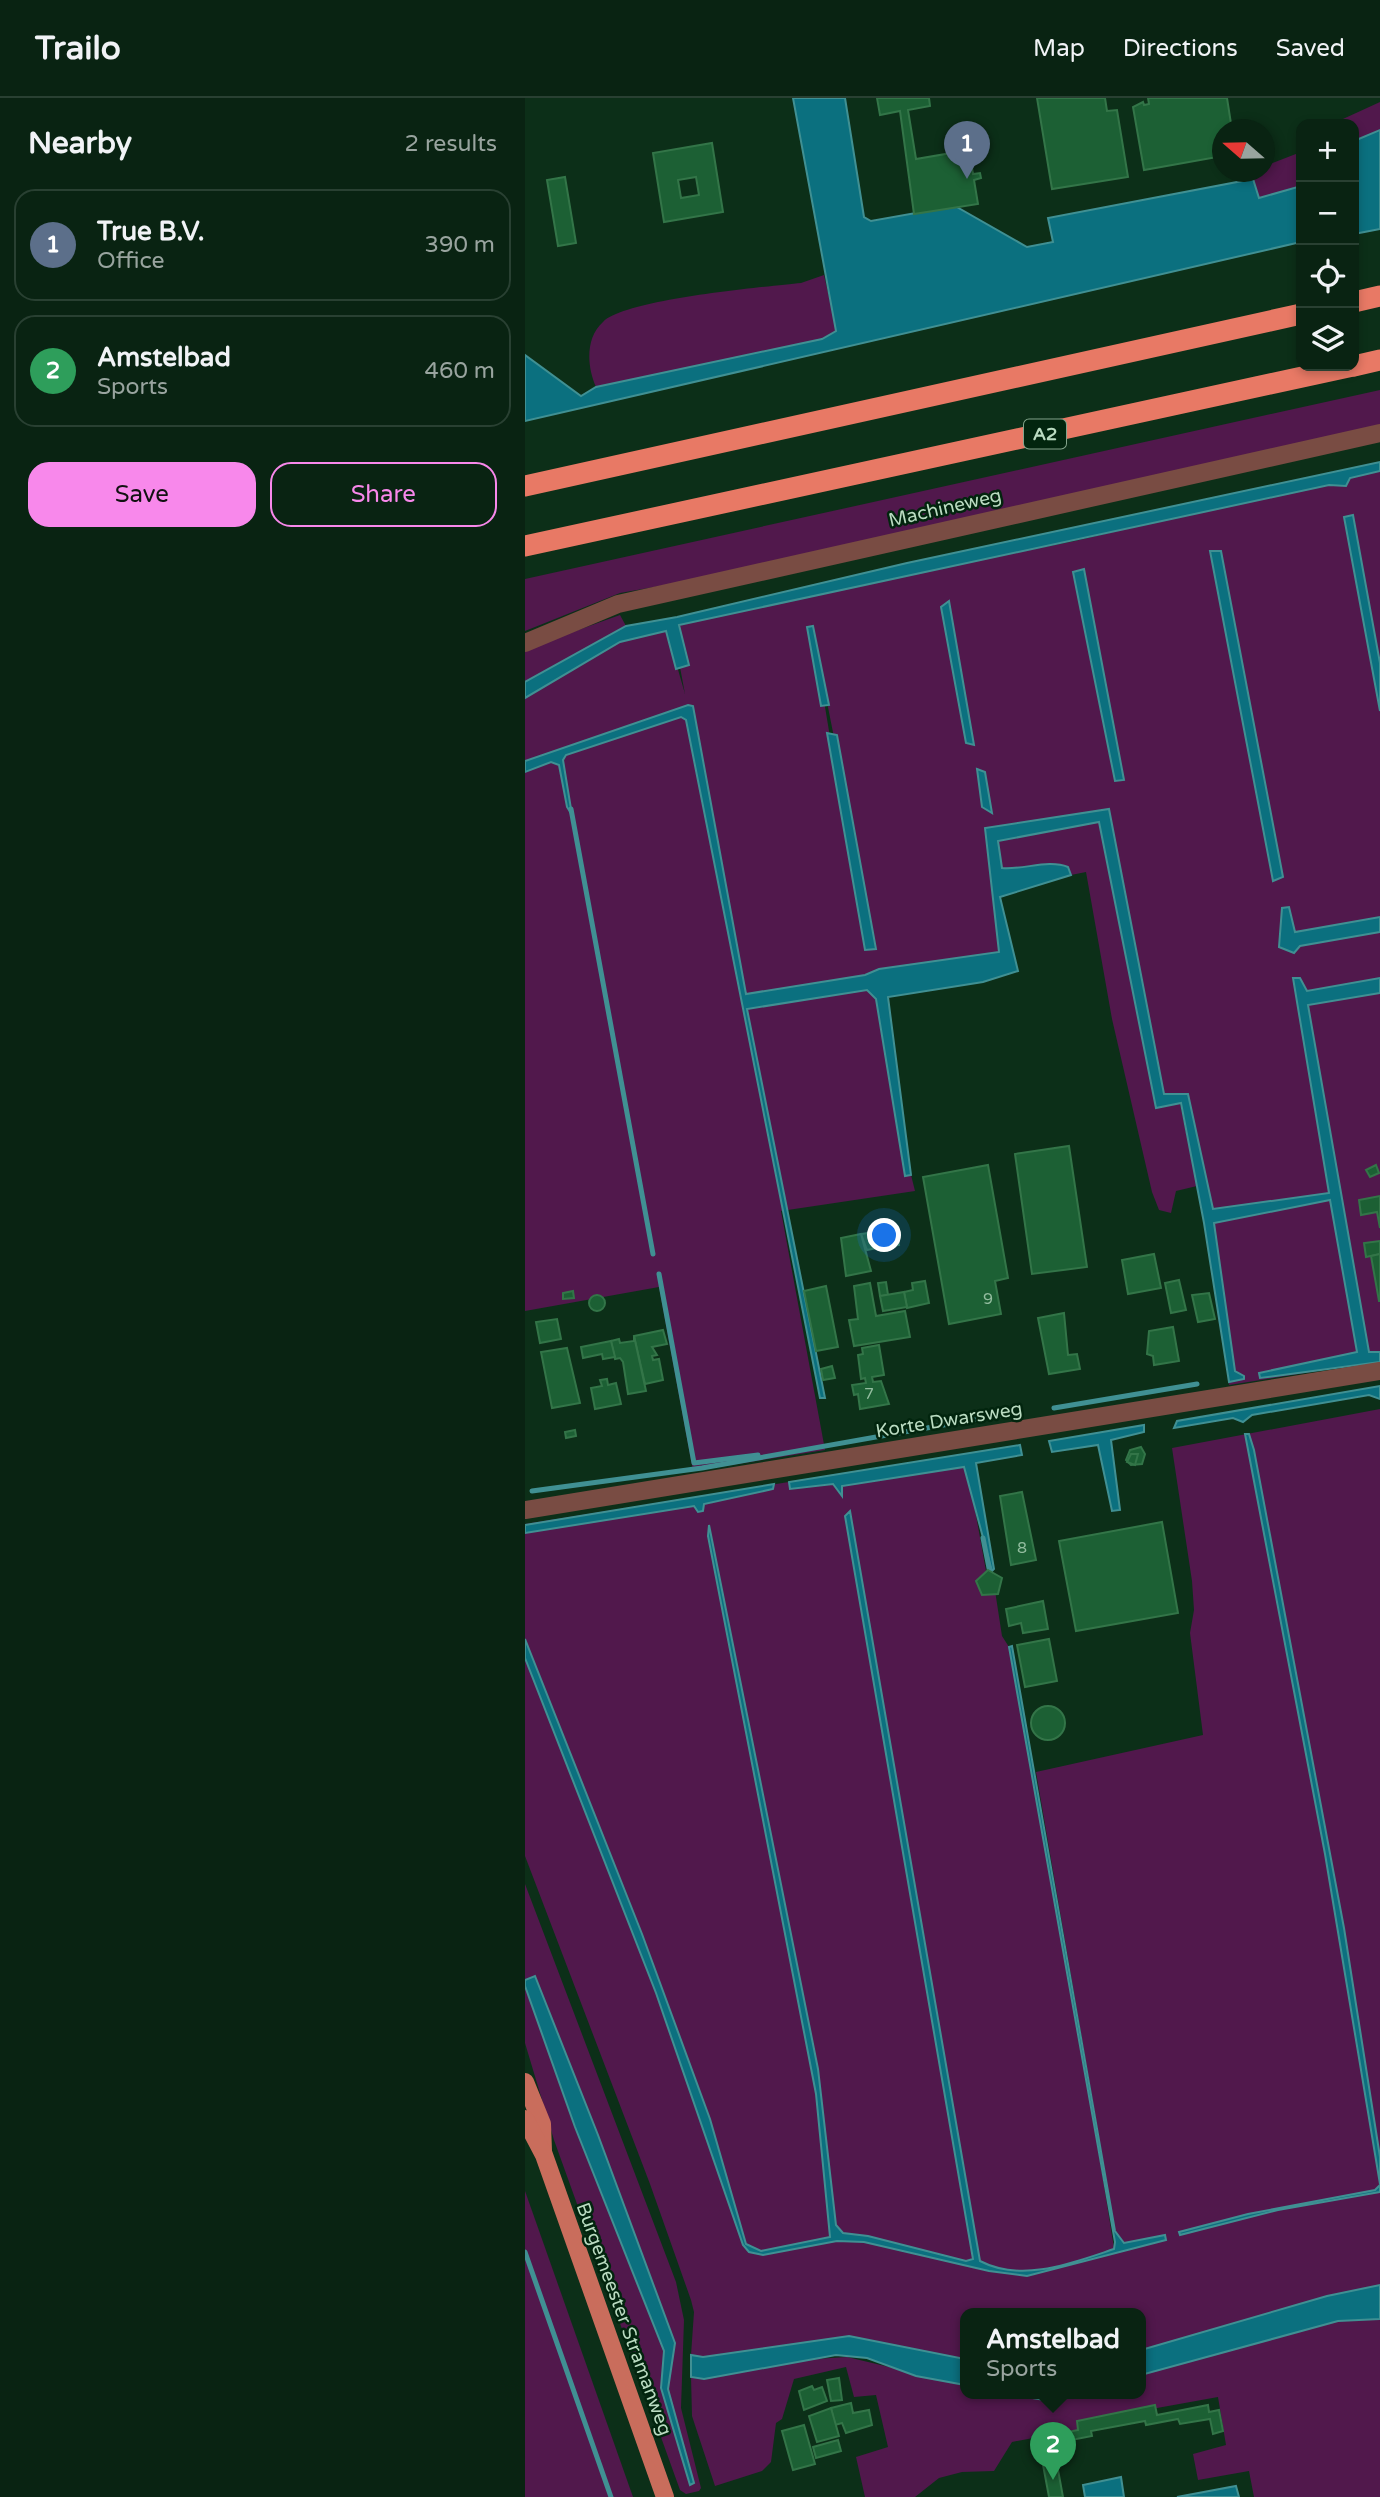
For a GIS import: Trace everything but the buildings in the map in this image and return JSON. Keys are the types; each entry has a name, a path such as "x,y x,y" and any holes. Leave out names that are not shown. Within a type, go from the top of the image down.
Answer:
{"highway":[{"path":"1359,301 1380,296"},
{"path":"525,486 1296,315"},
{"name":"A2","path":"1359,365 1380,360"},
{"name":"A2","path":"525,546 1331,371"}],"main road":[{"name":"Burgemeester Stramanweg","path":"525,2082 542,2124 544,2155"},
{"name":"Burgemeester Stramanweg","path":"525,2119 544,2155 665,2497"}],"street":[{"name":"Machineweg","path":"525,643 618,604 1380,433"},
{"name":"Korte Dwarsweg","path":"525,1510 1380,1371"}],"shaded area":[{"path":"1380,102 1380,130 1359,139 1359,119 1343,119"},
{"path":"1296,154 1296,187 1259,198 1254,182 1275,182 1275,162"},
{"path":"824,275 837,331 822,339 596,387 589,353 593,336 603,322 617,314 666,301 801,283"},
{"path":"1380,390 1380,426 694,580 620,593 525,631 525,579"},
{"path":"1380,462 1380,1361 1229,1385 1214,1223 1320,1195 1213,1210 1185,1094 1164,1094 1109,809 985,828 1000,952 879,970 905,1176 911,1175 915,1191 781,1211 825,1450 693,1471 659,1287 525,1311 525,764 649,719 525,761 525,698 620,642 667,631 685,694 671,619 1075,541 1206,510 1205,499","holes":["811,622 876,949 865,949"]},
{"path":"620,615 626,626 525,682 525,649"},
{"path":"1099,822 1156,1107 1180,1103 1197,1186 1176,1191 1171,1213 1159,1210 1152,1192 1112,1019 1086,872 1071,875 1068,867 1052,864 1002,869 998,841"},
{"path":"1380,1409 1380,2285 1327,2296 1146,2349 1146,2308 960,2308 960,2358 849,2336 703,2357 691,2355 694,2312 691,2300 650,2184 525,1856 525,1524 965,1454 986,1571 992,1571 1002,1636 1009,1647 1085,2067 1114,2248 1132,2243 1124,2243 1115,2231 1036,1772 1203,1735 1190,1633 1194,1610 1192,1581 1172,1448"},
{"path":"525,1884 676,2282 684,2320 681,2408 701,2488 699,2491 686,2494 680,2490 554,2140 525,2043 525,1986 575,2127 664,2351 661,2388 690,2485 694,2483 668,2389 675,2343 598,2135 535,1976 525,1980"},
{"path":"525,2191 633,2497 525,2497"},
{"path":"1380,2319 1380,2497 1254,2497 1249,2471 1198,2480 1193,2454 1226,2445 1218,2397 1085,2421 1086,2428 1012,2442 994,2471 962,2472 939,2478 915,2497 865,2497 856,2457 888,2447 876,2395 854,2397 846,2367 794,2379 782,2419 776,2423 771,2462 762,2471 715,2486 692,2416 691,2377 704,2379 815,2359 847,2357 960,2384 960,2399 1146,2399 1146,2374 1338,2321"}],"water":[{"path":"793,98 845,98 864,217 871,221 955,206 1027,247 1053,242 1048,218 1237,182 1254,182 1259,198 1296,187 1296,243 525,421 525,355 581,396 596,387 822,339 836,331"},
{"path":"1380,130 1380,229 1359,233 1359,182 1359,139"},
{"path":"1380,462 1380,471 1350,478 1346,486 1329,485 679,625 689,665 676,669 666,631 620,642 525,698 525,682 626,626"},
{"path":"1353,515 1380,663 1380,711 1344,517"},
{"path":"1210,551 1221,551 1283,877 1273,881"},
{"path":"1084,569 1124,780 1115,781 1073,572"},
{"path":"949,601 974,745 966,743 941,607"},
{"path":"813,626 829,705 821,706 807,627"},
{"path":"688,705 693,706 746,994 865,975 879,969 999,952 985,828 1109,809 1164,1094 1188,1094 1213,1209 1329,1193 1293,978 1300,978 1307,991 1380,978 1380,993 1308,1005 1369,1352 1380,1352 1380,1362 1260,1378 1259,1373 1357,1352 1330,1200 1214,1223 1235,1371 1244,1376 1244,1379 1229,1382 1204,1223 1181,1103 1156,1108 1099,822 998,841 1002,868 1060,865 1068,867 1071,875 1000,897 1018,971 983,982 888,997 911,1175 905,1176 876,999 867,990 747,1009 825,1398 820,1398 686,720 681,717 566,755 563,760 572,815 567,807 559,765 551,762 525,772 525,761"},
{"path":"827,733 837,735 876,949 865,950"},
{"path":"977,769 985,772 992,813 982,807"},
{"path":"1289,907 1295,932 1380,917 1380,932 1300,946 1294,953 1279,947 1282,908"},
{"path":"1380,1386 1380,1399 1369,1395 1252,1415 1243,1422 1233,1418 1174,1428 1177,1421"},
{"path":"1144,1425 1144,1432 1111,1440 1120,1510 1112,1511 1098,1445 1052,1452 1049,1441"},
{"path":"1245,1434 1249,1434 1254,1450 1344,1928 1380,2157 1380,2184 1325,1854"},
{"path":"1020,1445 1022,1455 976,1463 994,1569 992,1571 964,1467 842,1486 842,1496 833,1484 790,1489 789,1482"},
{"path":"774,1484 773,1489 704,1504 703,1511 698,1512 694,1506 525,1533 525,1525"},
{"path":"850,1511 980,2261 1013,2270 1047,2269 1114,2249 1115,2242 1009,1647 1012,1646 1115,2231 1124,2243 1165,2235 1166,2240 1027,2276 989,2271 864,2242 837,2241 763,2255 749,2252 743,2245 656,1993 525,1658 525,1639 642,1934 710,2119 746,2244 761,2251 830,2237 816,2094 708,1536 709,1525 818,2069 836,2225 843,2233 868,2236 966,2261 973,2259 845,1516"},
{"path":"535,1976 598,2135 675,2343 668,2389 694,2483 690,2485 661,2388 664,2351 575,2127 525,1986 525,1980"},
{"path":"1380,2185 1380,2192 1278,2210 1180,2235 1179,2232 1248,2214 1375,2190"},
{"path":"1380,2285 1380,2319 1338,2321 1146,2374 1146,2349 1327,2296"},
{"path":"849,2336 960,2358 960,2384 916,2376 867,2358 836,2355 704,2379 691,2377 691,2355 703,2357"},
{"path":"1121,2477 1124,2497 1085,2497 1083,2485"},
{"path":"1236,2486 1239,2497 1177,2497"}],"waterway":[{"path":"571,809 653,1254"},
{"path":"659,1274 694,1463 758,1455"},
{"path":"1054,1408 1197,1384"},
{"path":"532,1491 702,1468 1011,1413"},
{"path":"983,1538 990,1573"},
{"path":"525,2252 611,2497"}],"place":[{"name":"True B.V.","path":"967,179"},
{"name":"Amstelbad","path":"1053,2480"}]}
